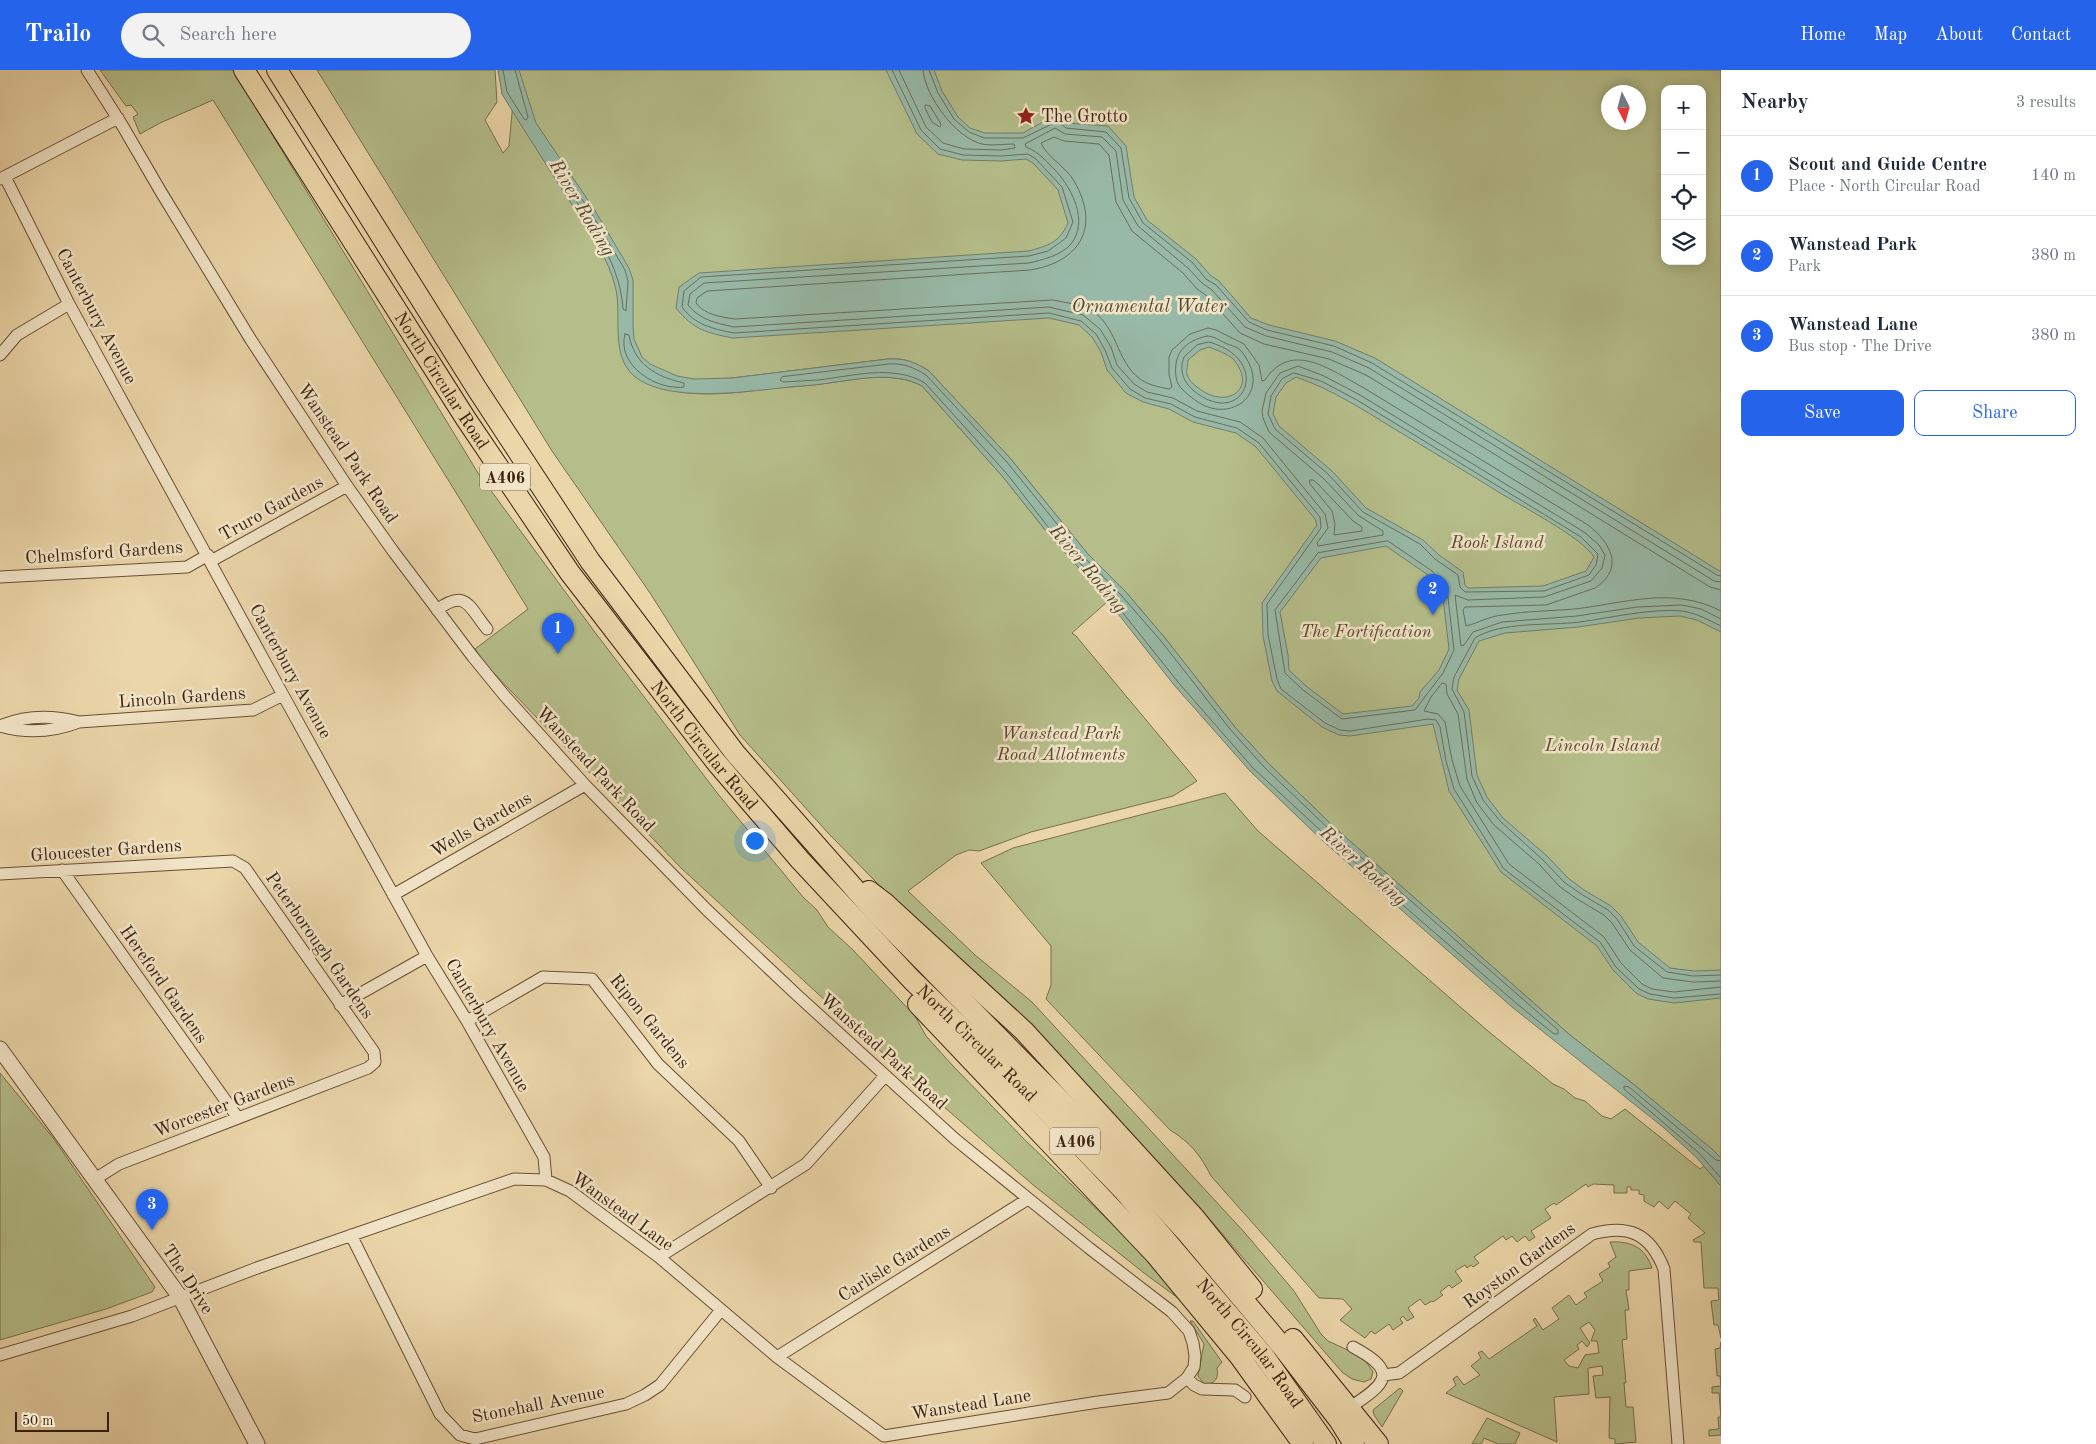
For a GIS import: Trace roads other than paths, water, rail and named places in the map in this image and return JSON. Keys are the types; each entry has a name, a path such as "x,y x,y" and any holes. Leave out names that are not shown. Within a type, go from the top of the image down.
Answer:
{"highway":[{"name":"North Circular Road","path":"244,70 466,419 570,573 716,762 800,860 912,980 1041,1105 1124,1191 1264,1356 1326,1444"},
{"name":"North Circular Road","path":"277,70 477,389 590,561 735,753 876,913 1005,1042 1157,1200 1281,1344 1354,1444"},
{"name":"A406","path":"826,857 886,904 1024,1031 1194,1217 1378,1444"},
{"name":"A406","path":"800,860 908,993 1155,1254 1240,1357 1303,1444"}],"street":[{"name":"Wanstead Park Road","path":"87,70 252,340 347,486 437,610 504,695 585,785 707,910 885,1076 955,1139 1172,1312 1189,1331 1193,1343 1194,1367 1187,1378"},
{"path":"2,178 118,118"},
{"name":"Canterbury Avenue","path":"2,178 69,304 393,895 544,1157 546,1180"},
{"path":"0,354 18,335 69,304"},
{"name":"Truro Gardens","path":"209,558 347,486"},
{"name":"Chelmsford Gardens","path":"0,577 187,567 209,558"},
{"path":"437,610 449,601 458,599 466,602 487,629"},
{"name":"Lincoln Gardens","path":"0,726 18,718 60,717 79,722 253,710 283,695"},
{"name":"Wells Gardens","path":"393,895 585,785"},
{"name":"Gloucester Gardens","path":"0,874 214,861"},
{"name":"Peterborough Gardens","path":"214,861 233,861 245,868 374,1052 375,1062 368,1068"},
{"name":"Hereford Gardens","path":"62,870 238,1118"},
{"path":"340,1005 427,956"},
{"name":"Ripon Gardens","path":"467,1021 543,977 592,978 658,1064 739,1141 771,1188"},
{"name":"The Drive","path":"0,1049 180,1297 257,1444"},
{"name":"Worcester Gardens","path":"95,1179 120,1164 368,1068"},
{"path":"660,1257 806,1164 885,1076"},
{"name":"Wanstead Lane","path":"0,1355 132,1316 351,1235 514,1179 546,1180 570,1190 660,1257 778,1358 885,1440 1098,1402 1168,1393 1187,1378"},
{"name":"Carlisle Gardens","path":"778,1358 1028,1199"},
{"name":"Royston Gardens","path":"1383,1374 1399,1372 1592,1234 1610,1229 1633,1232 1650,1242 1659,1255 1664,1269 1678,1444"},
{"name":"Stonehall Avenue","path":"351,1235 440,1414 460,1435 475,1439 626,1404 645,1395 660,1385 721,1310"},
{"path":"1349,1408 1376,1389 1383,1380 1383,1374 1377,1361 1354,1346"},
{"path":"1187,1378 1194,1385 1202,1389 1235,1390 1245,1397"}],"water":[{"name":"River Roding","path":"498,70 519,70 536,123 594,209 629,268 633,280 634,339 642,357 650,364 677,376 694,379 732,378 888,359 909,361 929,371 1010,458 1087,553 1125,591 1165,638 1234,726 1268,763 1333,826 1570,1035 1712,1149 1721,1158 1721,1186 1696,1157 1663,1127 1512,1007 1324,842 1250,771 1174,685 1108,601 1046,531 1003,477 922,386 899,378 886,377 746,392 705,394 665,390 648,384 634,376 626,367 622,357 618,333 617,297 612,276 604,257 502,94"},
{"name":"Ornamental Water","path":"886,70 934,70 942,91 958,117 970,128 985,133 1023,133 1050,118 1059,116 1067,123 1108,126 1126,146 1134,197 1147,220 1196,259 1210,275 1219,281 1251,318 1269,325 1335,341 1375,358 1721,572 1721,632 1697,620 1680,616 1639,618 1578,627 1505,633 1479,641 1459,679 1457,690 1469,710 1477,775 1487,797 1503,818 1547,856 1568,878 1611,906 1621,916 1638,942 1670,968 1694,971 1721,970 1721,998 1674,1003 1648,999 1636,993 1613,970 1597,946 1501,872 1449,791 1433,724 1350,736 1339,735 1322,727 1277,691 1272,681 1263,636 1262,603 1317,525 1315,519 1256,447 1236,433 1193,422 1169,409 1143,402 1126,393 1107,370 1101,352 1092,337 1079,325 1049,318 733,338 695,326 676,308 679,287 699,273 1029,251 1053,242 1065,230 1068,223 1058,190 1033,163 1026,159 1001,161 962,160 938,154 917,134","holes":["1209,347 1231,357 1240,370 1241,387 1236,393 1228,397 1208,394 1191,382 1187,375 1188,360 1200,350","1296,377 1334,393 1564,531 1577,540 1594,557 1586,571 1543,586 1468,588 1465,585 1463,572 1439,555 1423,540 1366,508 1332,471 1279,426 1273,414 1276,397 1286,383","1386,546 1428,575 1442,589 1449,649 1439,670 1420,692 1419,698 1412,706 1343,714 1306,686 1289,670 1280,612 1321,558"]}],"place":[{"name":"The Grotto","path":"1026,116"},
{"name":"Wanstead Park","path":"1433,615"},
{"name":"Scout and Guide Centre","path":"558,654"},
{"name":"Wanstead Lane","path":"152,1230"}],"park label":[{"name":"Rook Island","path":"1497,542"},
{"name":"The Fortification","path":"1366,631"},
{"name":"Wanstead Park Road Allotments","path":"1061,743"},
{"name":"Lincoln Island","path":"1602,745"}]}
